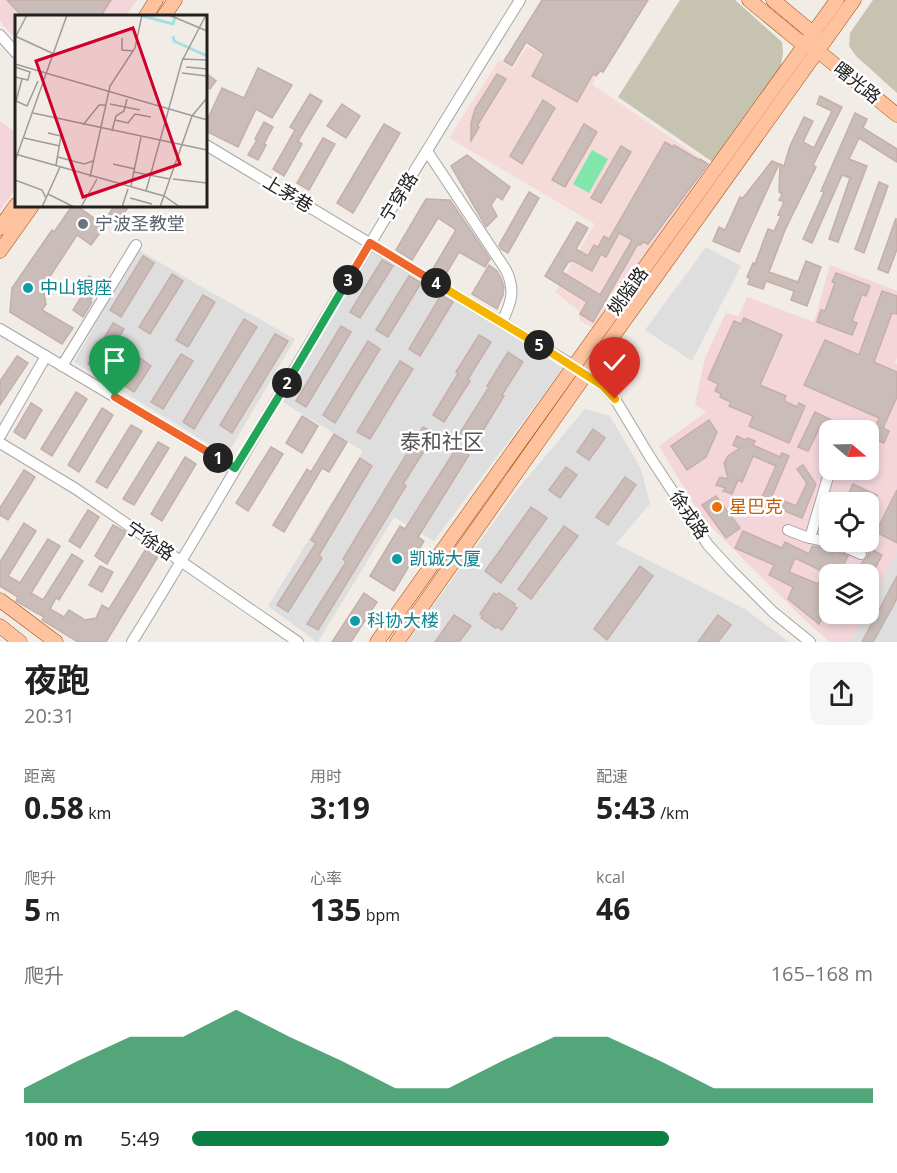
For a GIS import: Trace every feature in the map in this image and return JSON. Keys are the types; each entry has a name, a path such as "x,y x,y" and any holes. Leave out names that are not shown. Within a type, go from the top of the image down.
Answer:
{"main road":[{"path":"147,15 156,0"},
{"path":"165,15 175,0"},
{"name":"曙光路","path":"749,0 897,115"},
{"path":"773,0 814,34 837,0"},
{"name":"姚隘路","path":"377,642 574,366 812,49 854,0"},
{"name":"曙光路","path":"812,49 814,34"},
{"name":"姚隘路","path":"397,642 812,49"},
{"path":"0,228 15,206"},
{"path":"0,251 31,207"},
{"path":"0,600 56,642"},
{"path":"0,626 20,642"}],"street":[{"name":"宁穿路","path":"132,642 370,243 520,0"},
{"path":"0,34 15,52"},
{"name":"上茅巷","path":"207,146 502,322"},
{"path":"427,151 511,280 512,296 502,322"},
{"path":"62,366 136,245"},
{"name":"徐戎路","path":"502,322 603,386 615,399 650,457 708,544 772,612 810,642"},
{"path":"0,329 235,468"},
{"path":"0,436 46,357"},
{"name":"宁徐路","path":"0,443 76,489 298,642"},
{"path":"810,538 827,480"},
{"path":"788,530 840,545 861,554"}],"shaded area":[{"path":"0,0 137,0 127,15 15,15 15,38 0,21"},
{"path":"680,0 735,0 782,42 781,65 775,79 714,163 618,97"},
{"path":"873,0 897,0 897,93 856,56 849,46 850,33"},
{"path":"542,45 595,76 593,85 711,165 593,328 580,321 579,311 555,292 595,224 449,138 499,60 513,69 527,46 538,52"},
{"path":"0,121 15,132 15,189 0,211"},
{"name":"泰和社区","path":"373,247 564,367 434,541 394,517 317,642 268,606 363,451 281,401"},
{"path":"706,247 741,266 692,361 645,330"},
{"path":"137,249 295,339 227,455 74,362"},
{"path":"830,265 897,291 897,357 895,363 897,364 897,551 879,586 879,564 819,564 819,624 860,624 850,642 830,642 738,554 702,517 659,446 706,412 695,404 705,358 726,313 739,316 747,297 814,322"},
{"path":"585,409 610,416 641,469 650,504 616,544 745,609 789,642 407,642 517,490"},
{"path":"897,551 897,642 850,642 860,624 879,624 879,586"}],"green space":[{"path":"592,150 608,159 589,193 573,184"}],"building":[{"path":"7,0 111,0 102,15 21,15"},
{"path":"542,0 648,0 603,72 600,71 596,76 593,74 577,102 532,76 544,54 526,42 512,66 504,61"},
{"path":"258,68 292,85 272,118 256,109 238,147 207,132 207,121 222,88 244,98"},
{"path":"207,74 216,81 210,89 207,87"},
{"path":"497,74 506,79 477,126 479,127 471,141 471,123 475,109"},
{"path":"310,94 322,101 298,141 302,144 284,176 273,169 295,130 290,127"},
{"path":"820,96 842,107 813,165 816,167 785,230 769,272 798,282 806,261 821,267 807,306 791,300 794,291 766,281 763,289 748,284 750,279 747,277 753,263 755,264 768,229 774,231 781,216 778,215 784,202 779,200 782,194 779,192 780,164 784,166 790,146 804,117 813,121 803,142 814,148 832,111 817,104"},
{"path":"543,100 555,108 522,164 510,156"},
{"path":"342,104 360,116 346,138 327,126"},
{"path":"855,113 867,119 863,128 897,149 897,162 859,138 849,159 867,166 838,242 829,239 850,178 842,175 812,243 803,239"},
{"path":"264,122 273,127 258,160 248,155"},
{"path":"384,124 400,133 353,213 337,203"},
{"path":"584,124 597,132 565,187 552,180"},
{"path":"323,138 335,144 309,190 297,183"},
{"path":"665,142 708,164 648,244 643,242 638,244 593,322 580,314 587,302 545,276 577,222 588,228 576,249 588,256 594,245 598,247 604,236 609,239","holes":["619,233 632,240 600,295 562,272 572,260 592,271 601,254 606,257"]},
{"path":"621,146 631,152 601,203 591,198"},
{"path":"467,155 510,187 502,200 497,196 491,205 497,216 486,227 451,166"},
{"path":"772,161 779,164 739,252 713,241 719,227 725,230 740,197 743,198"},
{"path":"879,182 888,186 864,253 855,249"},
{"path":"529,192 539,198 508,253 499,245"},
{"path":"426,199 450,200 490,259 485,267 459,252 443,279 431,272 456,230 438,218 412,260 396,250"},
{"name":"中山银座","path":"71,207 78,207 105,226 91,245 77,235 43,287 46,304 42,310 73,328 62,344 10,312 12,288 52,230 54,232"},
{"path":"113,207 128,207 119,221 109,214"},
{"path":"896,218 897,249 888,273 878,269"},
{"path":"143,256 154,263 121,317 110,310"},
{"path":"382,260 393,266 360,318 350,312"},
{"path":"489,265 497,271 504,287 497,309 472,294"},
{"path":"836,273 870,286 866,296 862,294 852,321 857,323 852,335 817,322 821,310 825,311 835,283 832,282"},
{"path":"172,274 183,281 150,334 139,327"},
{"path":"89,276 101,283 83,317 73,310 81,297 77,295"},
{"path":"409,276 421,283 388,337 376,330"},
{"path":"882,291 897,296 897,314 892,313 874,362 897,372 897,397 883,428 889,431 884,443 879,441 879,418 804,385 825,340 859,355"},
{"path":"203,295 215,302 188,347 176,340"},
{"path":"441,295 453,302 420,356 409,349"},
{"path":"744,318 782,335 760,385 786,396 784,401 797,407 799,403 805,406 789,443 749,426 753,416 729,406 731,402 720,397 721,394 715,391 718,384 708,379 734,321 741,324"},
{"path":"244,319 257,327 194,429 183,422"},
{"path":"113,323 124,329 99,370 88,364"},
{"path":"341,326 351,332 306,407 296,401"},
{"path":"275,334 288,341 232,433 220,425"},
{"path":"479,335 491,342 444,422 433,415"},
{"path":"368,341 380,349 335,423 323,415"},
{"path":"508,352 523,362 476,442 460,433"},
{"path":"181,354 193,361 163,409 151,402"},
{"path":"17,356 28,363 0,405 0,381"},
{"path":"140,358 151,366 134,392 123,385"},
{"path":"400,361 413,369 370,439 357,432"},
{"path":"76,392 87,399 52,456 41,449"},
{"path":"31,403 42,410 25,439 14,432"},
{"path":"102,408 113,415 79,472 68,465"},
{"path":"815,412 831,420 819,420 819,429 808,451 798,447"},
{"path":"302,416 318,426 302,453 286,443"},
{"path":"709,420 717,432 706,457 687,470 671,446"},
{"path":"131,425 142,431 107,488 96,482"},
{"path":"423,427 435,434 403,484 406,486 318,630 307,624 346,562 343,559"},
{"path":"593,429 605,438 589,460 577,452"},
{"path":"334,434 347,442 329,472 322,468 284,532 273,525 307,469 311,472"},
{"path":"737,436 755,441 753,445 780,457 782,453 789,456 772,496 796,506 807,483 797,469 803,465 816,484 802,518 770,505 768,508 759,504 776,466 753,456 742,482 738,480 732,494 723,491 726,488 716,485 720,477 728,479 724,463 728,456 740,448 733,445"},
{"path":"158,442 169,448 134,505 123,499"},
{"path":"271,447 283,454 248,511 236,503"},
{"path":"457,447 469,455 418,537 424,541 394,591 370,576 400,526 405,529"},
{"path":"185,457 196,464 162,521 151,514"},
{"path":"360,458 372,466 319,555 322,558 288,612 277,605 316,543 311,540"},
{"path":"566,467 577,475 560,498 549,490"},
{"path":"24,470 35,477 8,520 0,515 0,508"},
{"path":"625,477 636,485 608,525 596,517"},
{"path":"853,484 870,492 850,492"},
{"path":"897,490 897,543 879,534 879,526"},
{"path":"716,496 740,528 726,538 702,505"},
{"path":"531,507 547,518 501,583 485,571"},
{"path":"88,510 99,517 80,548 69,541"},
{"path":"24,523 36,531 8,576 20,583 48,539 60,546 31,593 43,600 72,554 83,561 59,600 56,598 50,609 64,617 69,610 85,620 96,618 102,605 109,609 147,547 159,555 106,642 78,642 42,620 44,617 16,601 18,597 0,586 0,562"},
{"path":"113,525 126,532 107,564 95,556"},
{"path":"564,526 578,536 531,599 518,589"},
{"path":"743,531 782,548 785,542 809,554 812,546 819,548 819,552 838,552 848,556 844,564 819,564 819,570 795,558 789,572 818,584 819,582 819,624 788,599 793,587 769,575 774,565 735,548"},
{"path":"869,552 882,555 877,564 861,564 868,557"},
{"path":"100,566 113,572 102,592 89,585"},
{"path":"640,566 653,576 607,640 594,629"},
{"path":"897,576 897,598 893,606 873,642 862,642 872,624 879,624 879,610"},
{"name":"科协大楼","path":"364,593 377,602 351,642 332,642"},
{"path":"494,593 497,595 499,593 517,608 502,630 481,618 483,616 480,614"},
{"path":"454,615 471,626 459,642 435,642"},
{"path":"718,615 731,625 718,642 698,642"}],"place":[{"name":"宁波圣教堂","path":"83,224"},
{"name":"中山银座","path":"28,288"},
{"name":"星巴克","path":"717,507"},
{"name":"凯诚大厦","path":"397,559"},
{"name":"科协大楼","path":"355,621"}],"district":[{"name":"泰和社区","path":"442,442"}],"route":[{"path":"115,397 235,468 370,243 574,366 603,386 615,399"}]}
